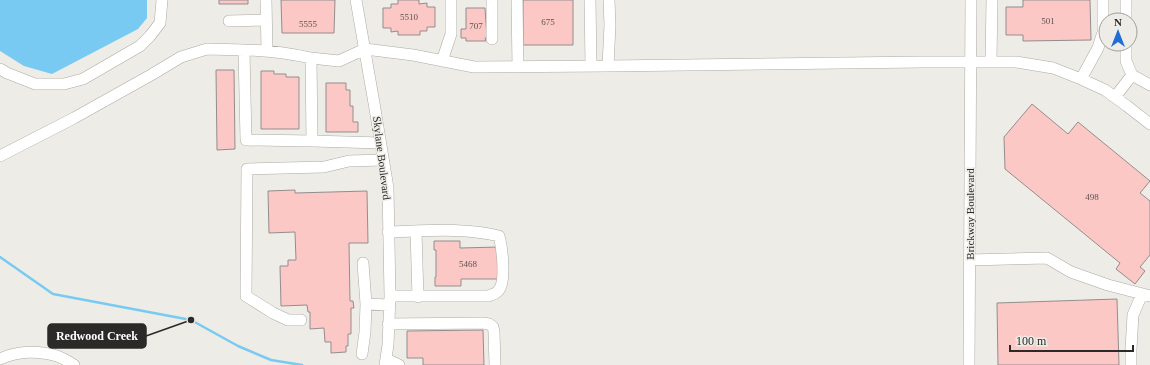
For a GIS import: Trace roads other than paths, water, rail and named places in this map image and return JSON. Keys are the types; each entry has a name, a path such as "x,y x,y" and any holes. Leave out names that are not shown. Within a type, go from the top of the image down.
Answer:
{"street":[{"path":"0,69 35,84 64,84 83,79 140,46 150,36 160,23 162,0"},
{"path":"266,0 267,50"},
{"name":"Skylane Boulevard","path":"356,0 388,188 389,301 388,346 386,362"},
{"path":"442,60 450,34 450,0"},
{"path":"492,0 492,39"},
{"path":"517,0 518,67"},
{"path":"590,0 591,66"},
{"path":"608,66 610,25 609,0"},
{"name":"Brickway Boulevard","path":"969,365 972,62 971,0"},
{"path":"991,62 992,0"},
{"path":"1081,79 1098,48 1104,32 1103,0"},
{"path":"1126,0 1126,12"},
{"path":"229,21 266,20"},
{"path":"0,156 74,118 181,57 207,49 267,50 311,58 339,60 365,49 413,55 474,67 1016,62 1053,68 1105,90 1150,124"},
{"path":"244,50 246,140 381,144"},
{"path":"1126,52 1126,60 1132,75 1150,85"},
{"path":"311,58 312,141"},
{"path":"1115,97 1132,75"},
{"path":"300,320 288,320 273,313 246,296 247,169 324,167 350,161 383,160"},
{"path":"416,231 418,297"},
{"path":"366,304 418,297 488,296 498,292 502,285 502,250 499,236 484,232 388,232"},
{"path":"970,260 1047,258 1072,272 1108,285 1146,295 1133,315 1131,365"},
{"path":"362,354 365,332 366,304 364,263"},
{"path":"388,324 489,324 493,327 494,332 494,365"},
{"path":"0,359 9,355 36,352 58,356 74,365"},
{"path":"386,362 399,365"}],"water":[{"path":"0,0 147,0 147,18 138,29 52,74 24,66 0,51"}],"waterway":[{"path":"0,257 53,294 191,320 238,346 271,360 302,365"}],"place":[{"name":"Redwood Creek","path":"191,320"}]}
